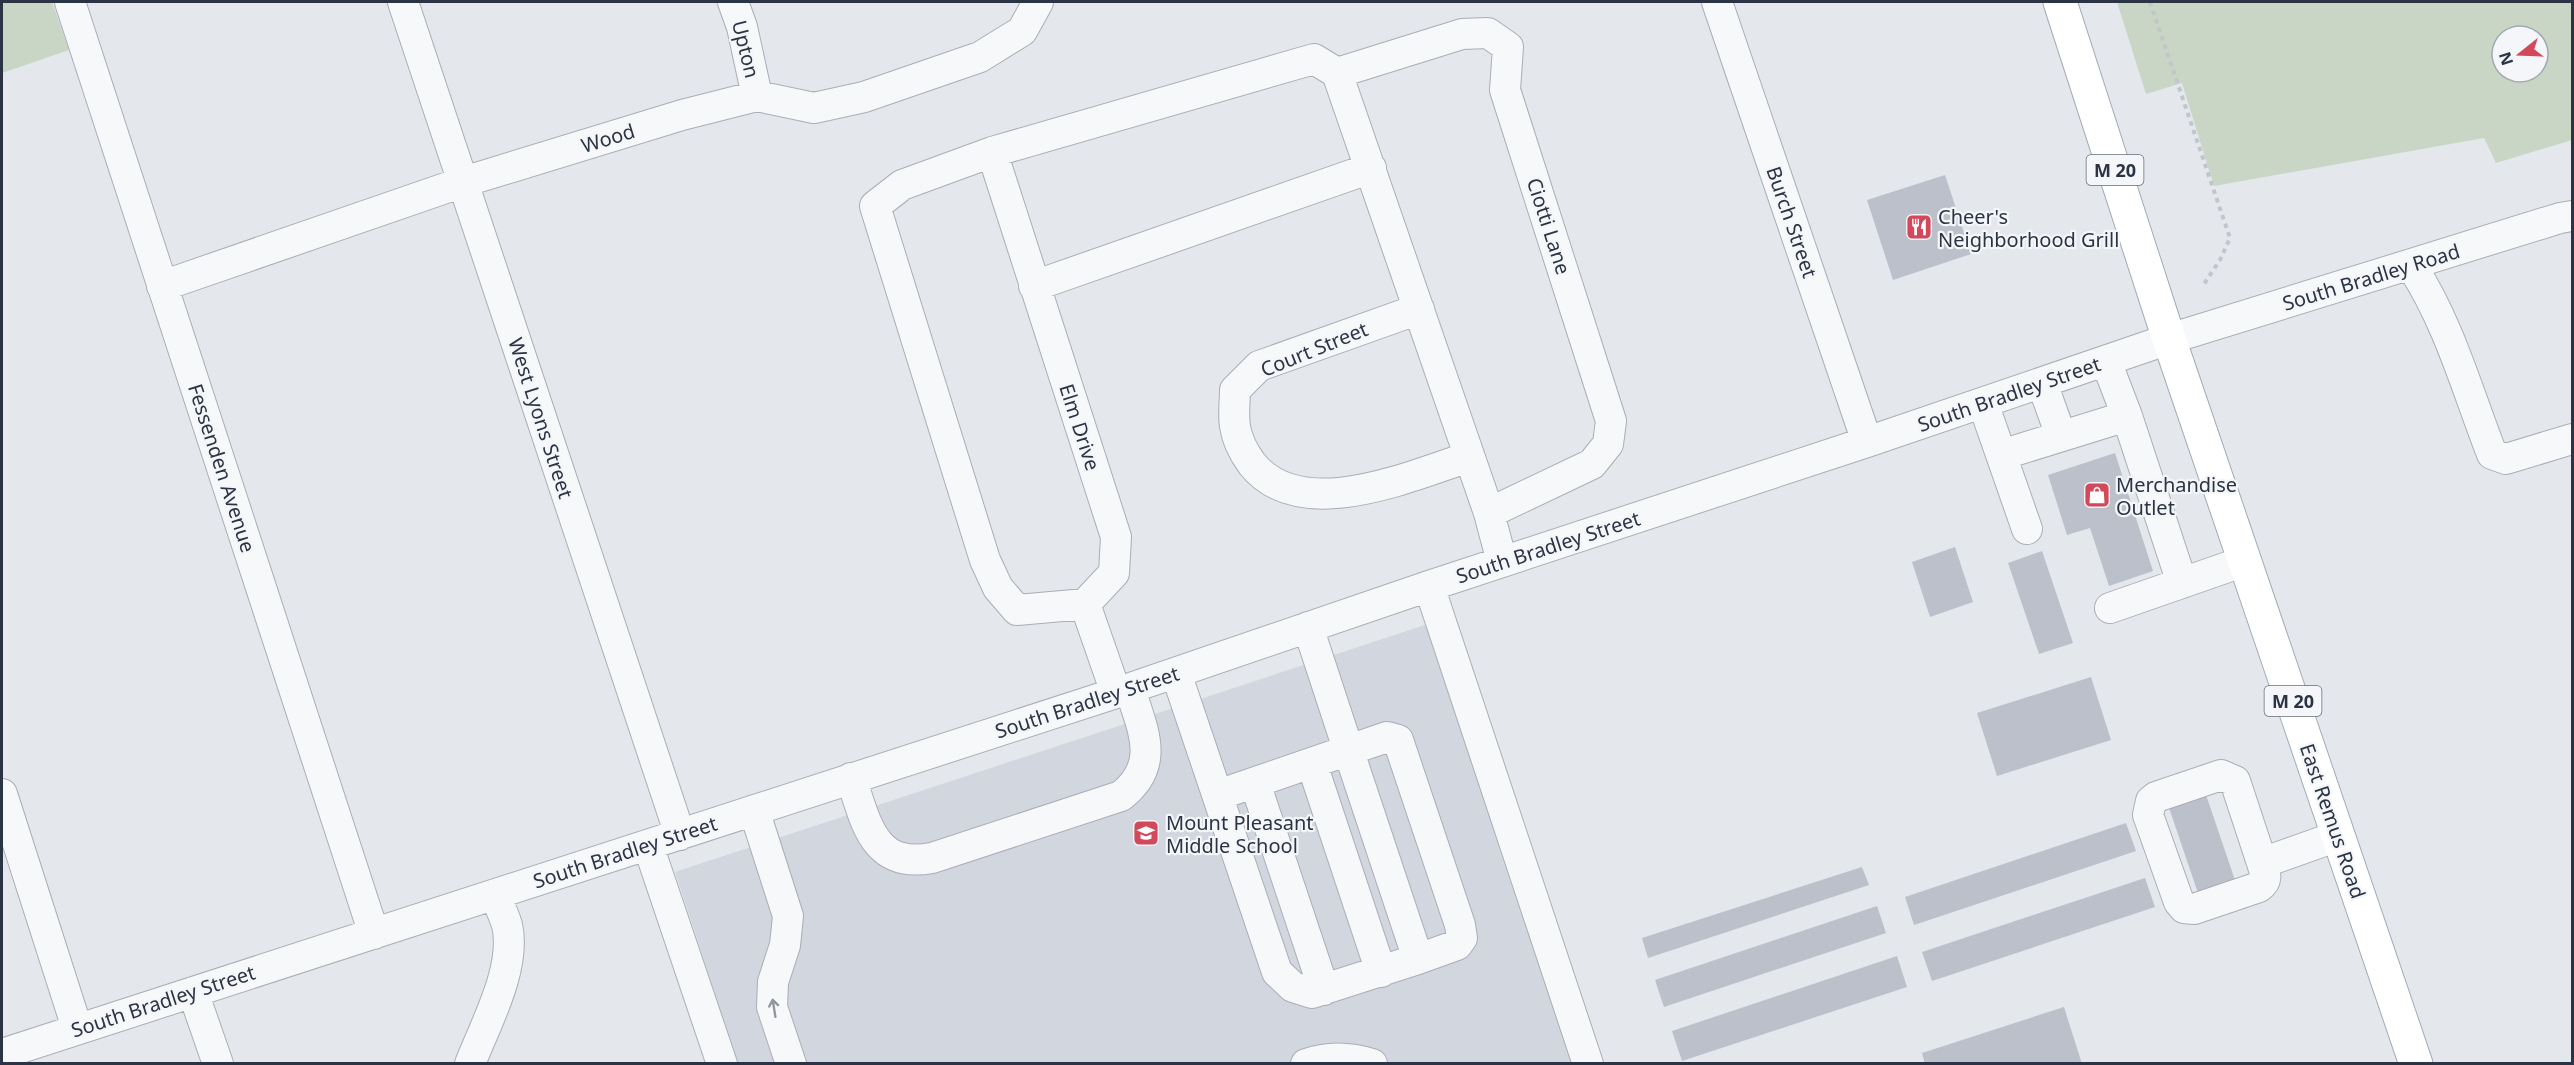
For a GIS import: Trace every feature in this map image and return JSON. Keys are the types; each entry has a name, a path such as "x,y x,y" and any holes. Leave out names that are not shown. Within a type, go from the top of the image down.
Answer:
{"main road":[{"name":"M 20","path":"2061,2 2169,339"},
{"name":"East Remus Road","path":"2169,339 2416,1064"}],"street":[{"name":"Fessenden Avenue","path":"70,2 374,934"},
{"name":"West Lyons Street","path":"403,2 680,834"},
{"name":"Upton","path":"733,2 742,27 757,96"},
{"name":"Wood","path":"162,286 463,182 682,115 757,96 814,108 864,97 980,57 1022,31 1038,2"},
{"name":"Burch Street","path":"1717,2 1867,442"},
{"name":"Ciotti Lane","path":"1336,73 1462,34 1488,33 1508,47 1505,90 1611,422 1608,444 1592,464 1489,513"},
{"path":"851,778 869,832 877,843 888,853 916,861 932,858 1121,796 1131,788 1143,769 1148,754 1084,604 1017,610 998,588 985,560 875,206 902,185 992,152 1314,59 1336,73 1371,168 1489,513 1502,562"},
{"name":"Elm Drive","path":"992,152 1116,537 1114,573 1084,604"},
{"path":"1034,286 1371,168"},
{"name":"South Bradley Road","path":"2169,339 2572,216"},
{"path":"2411,265 2426,289 2451,342 2492,454 2506,459 2572,439"},
{"name":"Court Street","path":"1419,309 1259,366 1234,390 1235,426 1243,452 1261,475 1285,487 1316,494 1374,488 1469,457"},
{"name":"South Bradley Street","path":"2,1053 1123,691 1429,586 1867,442 2169,339"},
{"path":"2106,361 2127,416 2182,582"},
{"path":"2042,383 2061,436"},
{"path":"1983,403 2028,529"},
{"path":"2001,455 2127,416"},
{"path":"2110,608 2245,561"},
{"path":"1429,586 1588,1064"},
{"path":"1308,627 1419,959"},
{"path":"1176,673 1277,972 1293,987 1312,993 1324,990 1457,945 1462,938 1460,925 1398,740 1387,737 1218,795"},
{"path":"1312,764 1381,972"},
{"path":"2221,775 2235,781 2262,862 2266,877 2265,882 2259,887 2194,909 2184,908 2179,902 2148,815 2151,801 2156,797 2221,775"},
{"path":"1255,783 1324,990"},
{"path":"2,794 77,1028"},
{"path":"754,810 788,916 785,945 773,982 772,1007 791,1064"},
{"path":"2262,862 2338,836"},
{"path":"648,845 722,1064"},
{"path":"470,1064 498,993 508,959 507,926 495,895"},
{"path":"193,992 218,1064"},
{"path":"2,1053 6,1064"},
{"path":"1306,1064 1332,1058 1353,1059 1372,1064"}],"path":[{"path":"2150,2 2230,238 2220,260 2204,284"}],"shaded area":[{"name":"Mount Pleasant Middle School","path":"1428,624 1575,1063 738,1063 675,872"}],"green space":[{"path":"2,2 52,2 69,50 2,73"},
{"path":"2117,2 2572,2 2572,140 2496,163 2484,138 2214,186 2182,83 2146,94"}],"building":[{"name":"Cheer's Neighborhood Grill","path":"1945,175 1971,254 1893,280 1867,200"},
{"path":"2115,453 2153,571 2109,586 2090,528 2067,535 2048,475"},
{"path":"1955,547 1973,602 1930,617 1912,562"},
{"path":"2042,551 2073,643 2039,654 2008,563"},
{"path":"2091,677 2111,740 1997,776 1977,713"},
{"path":"2204,789 2236,883 2199,896 2167,802"},
{"path":"2126,823 2136,851 1914,925 1905,897"},
{"path":"1862,867 1869,885 1648,958 1642,938"},
{"path":"2145,878 2155,907 1932,981 1922,952"},
{"path":"1877,906 1886,933 1664,1007 1655,980"},
{"path":"1897,956 1907,987 1682,1061 1672,1031"},
{"path":"2064,1007 2082,1064 1925,1064 1922,1053"}],"place":[{"name":"Cheer's Neighborhood Grill","path":"1919,227"},
{"name":"Merchandise Outlet","path":"2097,495"},
{"name":"Mount Pleasant Middle School","path":"1146,833"}]}
